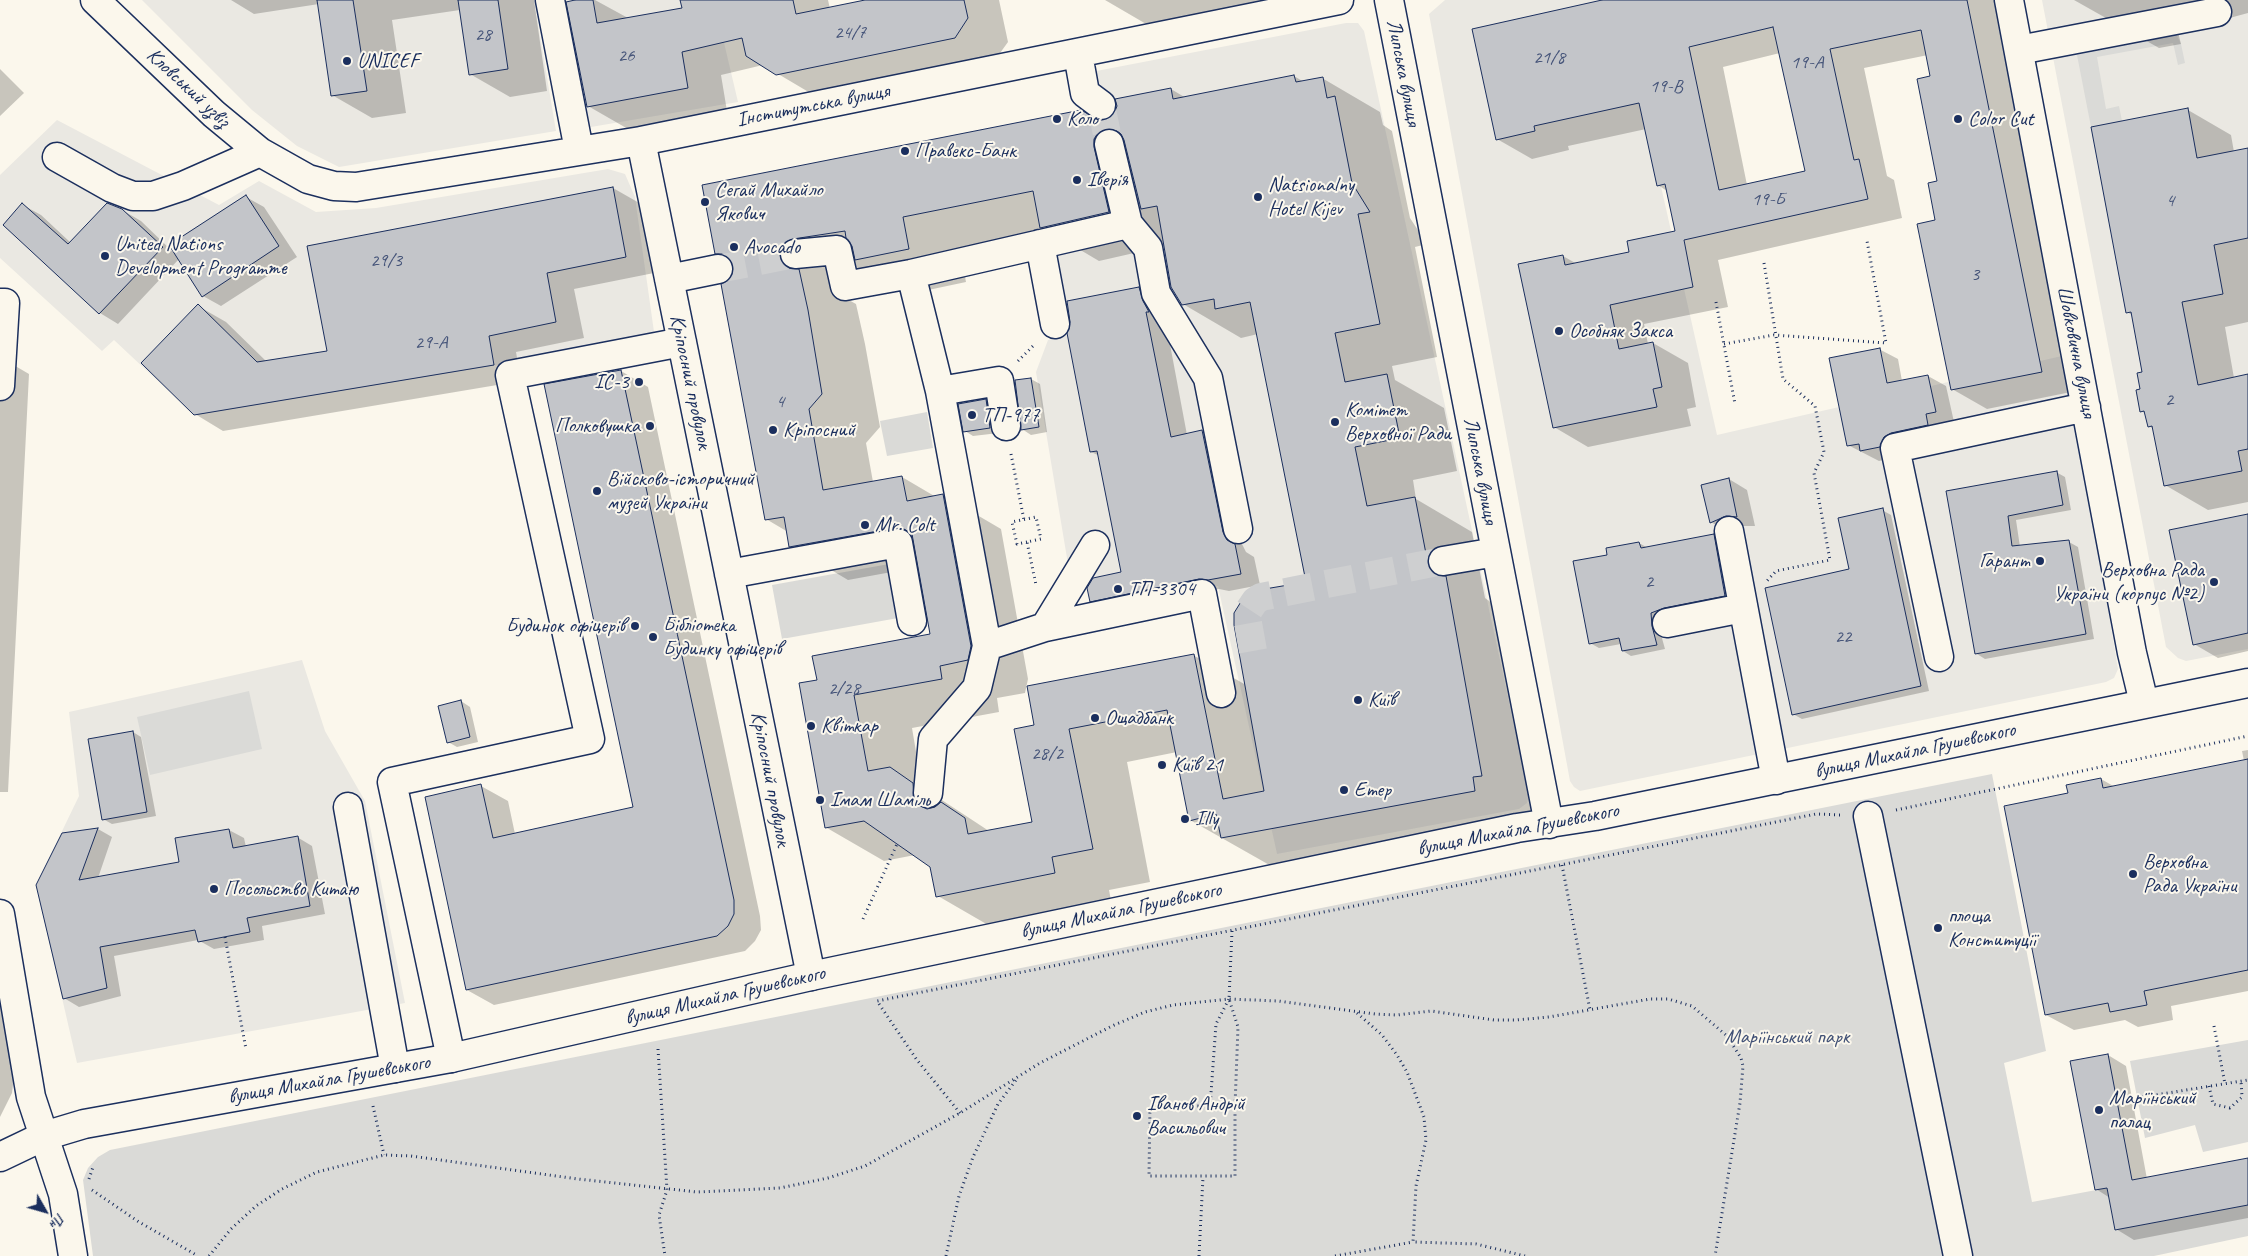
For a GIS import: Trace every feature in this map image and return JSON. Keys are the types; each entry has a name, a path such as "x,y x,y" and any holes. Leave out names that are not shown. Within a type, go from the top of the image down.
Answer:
{"street":[{"name":"Кловський узвіз","path":"95,0 214,114 260,152 287,169"},
{"path":"550,0 579,150"},
{"name":"Інститутська вулиця","path":"287,169 308,179 334,186 356,187 641,141 1339,0"},
{"name":"Липська вулиця","path":"1389,0 1549,824"},
{"name":"Шовковична вулиця","path":"2009,0 2132,653 2144,703"},
{"path":"2018,50 2217,12"},
{"path":"1078,54 1085,93 1101,106"},
{"name":"Кріпосний провулок","path":"641,141 811,976"},
{"path":"1109,144 1128,224 1148,248 1156,293 1208,378 1238,529"},
{"path":"57,157 112,188 133,196 153,196 192,183 260,152"},
{"path":"795,254 837,250 845,286 911,274 1128,224"},
{"path":"1040,244 1055,324"},
{"path":"669,279 718,269"},
{"path":"911,274 940,391 987,646 977,688 933,739 928,793"},
{"path":"0,302 5,303 0,386"},
{"path":"451,1058 392,782 590,739 510,375 682,342"},
{"path":"940,391 999,381 1006,426"},
{"path":"1939,657 1895,448 2086,406"},
{"path":"1729,531 1776,780"},
{"path":"729,574 898,543 912,621"},
{"path":"1045,627 1095,545"},
{"path":"1443,561 1496,552"},
{"path":"987,646 1045,627 1202,594 1221,693"},
{"path":"1668,623 1743,608"},
{"name":"вулиця Михайла Грушевського","path":"0,1157 44,1136 84,1124 451,1058 811,976 1517,828 1549,824 1776,780 2248,683"},
{"path":"348,807 395,1068"},
{"path":"1868,816 1958,1256"},
{"path":"0,914 31,1097 63,1194 73,1256"}],"path":[{"path":"1724,344 1774,335 1886,343 1867,241"},
{"path":"1743,608 1776,571 1830,560 1814,473 1824,452 1816,406 1783,379 1774,335 1764,263"},
{"path":"1716,302 1735,404"},
{"path":"999,381 1055,324"},
{"path":"1006,426 1024,520"},
{"path":"1036,517 1041,539 1027,542 1017,544 1012,522 1036,517"},
{"path":"1027,542 1045,627"},
{"path":"960,1113 917,1060 877,1001 1816,814 1868,816 2248,736"},
{"path":"2108,758 2110,764"},
{"path":"863,920 897,844"},
{"path":"1562,865 1590,1010"},
{"path":"1232,931 1229,999 1238,1026 1235,1176 1149,1176 1150,1106 1235,1106"},
{"path":"224,937 246,1049"},
{"path":"1210,1107 1216,1024 1229,999"},
{"path":"209,1256 231,1229 256,1206 282,1189 317,1172 384,1155 411,1156 667,1190 730,1192 780,1188 828,1178 865,1166 960,1113 1018,1076 1076,1044 1144,1012 1174,1005 1229,999 1278,1001 1357,1012 1397,1015 1431,1011 1494,1020 1516,1020 1590,1010 1650,999 1680,1002 1692,1006 1728,1036 1741,1058 1743,1074 1740,1103 1715,1256"},
{"path":"1357,1012 1382,1035 1397,1055 1407,1072 1424,1117 1426,1140 1416,1186 1412,1242"},
{"path":"2214,1026 2225,1084"},
{"path":"658,1049 667,1190 659,1215 665,1256"},
{"path":"946,1256 959,1196 973,1157 998,1104 1018,1076"},
{"path":"2137,1098 2248,1080"},
{"path":"2209,1086 2213,1104 2230,1108 2242,1097 2241,1081"},
{"path":"373,1106 384,1155"},
{"path":"93,1167 87,1185 95,1192 138,1222 198,1256"},
{"path":"1199,1256 1203,1177"},
{"path":"1335,1256 1412,1242 1476,1244 1525,1256"}],"shaded area":[{"path":"142,0 534,0 556,131 339,167 297,146 252,110"},
{"path":"560,0 714,0 738,102 585,128"},
{"path":"1445,0 1619,0 1717,435 2066,355 2118,669 2114,678 2106,682 1580,791 1574,787 1570,781 1429,14"},
{"path":"2042,0 2248,0 2248,649 2186,661 2178,658 2166,647"},
{"path":"1346,23 1358,23 1364,31 1529,794 1527,803 1519,809 1277,854 1218,586 1151,599 1145,568 1086,579 1069,570 1036,372 1048,340 1067,335 1055,255 1113,242 1086,73"},
{"path":"57,120 219,205 259,181 316,212 376,208 608,169 625,174 635,197 655,339 194,415 114,340 102,351 0,258 0,175"},
{"path":"302,660 325,731 365,801 405,1003 77,1063 36,885 79,796 69,712"}],"green space":[{"path":"2176,34 2181,44 2185,63 2178,65 2173,43 2097,57 2106,109 2119,106 2122,121 2091,127 2077,55"},
{"path":"927,412 933,448 887,456 880,421"},
{"path":"889,564 898,618 782,639 772,585"},
{"path":"249,691 262,749 150,775 137,717"},
{"name":"Маріїнський парк","path":"1992,774 2046,1051 2004,1063 2032,1202 2107,1188 2115,1230 2248,1205 2248,1236 2154,1256 93,1256 83,1180 88,1168 98,1157 110,1150"},
{"path":"2248,1040 2248,1142 2203,1152 2195,1125 2145,1138 2130,1061"}],"building":[{"path":"317,0 353,0 367,91 331,96"},
{"path":"458,0 498,0 508,69 469,75"},
{"path":"593,0 597,23 682,8 680,0 793,0 796,14 865,0 964,0 968,18 955,38 776,75 746,56 742,38 682,52 688,88 587,107 566,2"},
{"path":"1602,0 1967,0 2042,372 1951,390 1917,224 1935,220 1928,183 1937,181 1917,79 1930,76 1921,30 1830,49 1854,160 1859,159 1868,199 1684,240 1693,287 1610,305 1619,349 1653,342 1662,387 1653,389 1657,407 1553,428 1518,264 1563,255 1565,265 1629,252 1627,241 1675,231 1665,184 1657,186 1639,103 1534,126 1535,131 1496,140 1472,29","holes":["1773,27 1805,171 1719,190 1689,47"]},
{"path":"1294,75 1296,82 1323,77 1327,98 1335,96 1352,183 1370,212 1358,214 1380,324 1335,333 1345,382 1387,374 1400,438 1355,447 1367,506 1415,497 1428,564 1431,571 1437,575 1446,576 1482,776 1473,777 1475,791 1221,838 1216,814 1189,821 1167,710 1069,729 1093,849 1052,857 1055,873 936,897 930,867 864,821 825,828 799,683 817,680 812,656 930,634 912,534 904,529 895,528 789,547 784,517 765,520 721,284 729,280 733,273 733,266 729,258 722,254 715,254 702,185 1081,110 1099,120 1107,120 1114,114 1117,106 1115,99 1171,88 1173,99","holes":["1106,129 1114,129 1121,134 1124,140 1141,209 1157,206 1171,287 1182,305 1214,299 1215,309 1250,302 1306,582 1247,592 1234,613 1234,625 1264,791 1223,799 1194,654 1027,686 1034,725 1014,729 1032,822 968,834 965,818 941,802 935,807 927,809 919,805 914,799 913,783 890,767 868,771 854,695 942,679 940,666 968,660 971,646 943,494 907,501 902,476 823,490 809,409 822,394 808,310 799,269 789,268 783,263 780,256 781,248 786,242 793,239 845,231 846,238 852,246 855,260 909,249 903,217 1033,191 1040,228 1109,212 1094,147 1094,139 1098,133"]},
{"path":"2188,108 2197,158 2248,148 2248,238 2214,245 2223,294 2182,302 2198,385 2248,374 2248,449 2238,451 2242,471 2164,486 2152,426 2148,427 2144,411 2140,412 2136,390 2140,389 2137,373 2142,372 2131,312 2126,313 2091,127"},
{"path":"613,187 626,257 547,273 556,322 489,336 494,365 194,415 141,363 198,304 257,362 327,351 307,246"},
{"path":"246,195 279,246 202,297 169,245"},
{"name":"United Nations Development Programme","path":"22,203 68,244 107,203 122,209 163,247 99,314 3,225"},
{"path":"1139,287 1149,312 1146,312 1171,437 1202,430 1223,532 1227,540 1235,544 1241,574 1208,580 1199,579 1090,602 1087,588 1093,578 1121,572 1097,451 1090,452 1067,333 1070,322 1067,301"},
{"path":"1880,348 1887,383 1928,375 1936,412 1926,414 1928,425 1891,433 1884,437 1880,447 1860,451 1859,444 1847,446 1829,358"},
{"name":"Будинок офіцерів","path":"621,370 734,900 734,914 728,926 717,936 466,990 425,797 481,784 493,838 633,807 544,384"},
{"path":"1031,378 1039,427 1021,430 1015,380"},
{"name":"ТП-977","path":"986,399 990,428 963,432 958,404"},
{"path":"2057,471 2063,505 2008,516 2012,546 2069,540 2086,634 1975,654 1946,491"},
{"path":"1729,478 1737,517 1726,516 1710,523 1701,485"},
{"path":"1883,508 1921,686 1792,715 1765,588 1849,569 1838,518"},
{"name":"Верховна Рада України (корпус №2)","path":"2248,514 2248,633 2193,645 2169,530"},
{"path":"1714,534 1725,596 1664,608 1651,613 1657,645 1622,651 1619,638 1589,644 1573,561 1607,555 1606,548 1639,542 1641,548"},
{"path":"461,700 470,737 447,743 438,706"},
{"path":"133,731 147,812 102,820 88,739"},
{"name":"Верховна Рада України","path":"2248,759 2248,970 2144,991 2147,1005 2110,1012 2108,1003 2045,1015 2004,806 2068,793 2066,785 2101,778 2103,788"},
{"name":"Посольство Китаю","path":"98,828 79,880 179,862 175,838 229,829 233,848 298,836 310,906 247,918 250,932 198,942 195,930 100,947 107,988 63,999 36,885 62,833"},
{"name":"Маріїнський палац","path":"2108,1054 2132,1180 2248,1158 2248,1205 2115,1230 2107,1188 2095,1190 2070,1061"}],"tunnel":[{"path":"1101,105 1109,144"},
{"path":"718,269 795,254"},
{"path":"1253,651 1248,623 1249,610 1255,601 1261,597 1443,561"}],"place":[{"name":"UNICEF","path":"347,61"},
{"name":"Коло","path":"1057,119"},
{"name":"Color Cut","path":"1958,119"},
{"name":"Правекс-Банк","path":"905,151"},
{"name":"Іверія","path":"1077,180"},
{"name":"Natsionalny Hotel Kijev","path":"1258,197"},
{"name":"Сегай Михайло Якович","path":"705,202"},
{"name":"Avocado","path":"734,247"},
{"name":"United Nations Development Programme","path":"105,256"},
{"name":"Особняк Закса","path":"1559,331"},
{"name":"ІС-3","path":"639,382"},
{"name":"ТП-977","path":"972,415"},
{"name":"Комітет Верховної Ради","path":"1335,422"},
{"name":"Полковушка","path":"650,426"},
{"name":"Кріпосний","path":"773,430"},
{"name":"Війсково-історичний музей України","path":"597,491"},
{"name":"Mr. Colt","path":"865,525"},
{"name":"Гарант","path":"2040,561"},
{"name":"Верховна Рада України (корпус №2)","path":"2214,582"},
{"name":"ТП-3304","path":"1118,589"},
{"name":"Будинок офіцерів","path":"635,626"},
{"name":"Бібліотека Будинку офіцерів","path":"653,637"},
{"name":"Київ","path":"1358,700"},
{"name":"Ощадбанк","path":"1095,718"},
{"name":"Квіткар","path":"811,726"},
{"name":"Київ 21","path":"1162,765"},
{"name":"Етер","path":"1344,790"},
{"name":"Імам Шаміль","path":"820,800"},
{"name":"Illy","path":"1185,819"},
{"name":"Верховна Рада України","path":"2133,874"},
{"name":"Посольство Китаю","path":"214,889"},
{"name":"площа Конституції","path":"1938,928"},
{"name":"Маріїнський палац","path":"2099,1110"},
{"name":"Іванов Андрій Васильович","path":"1137,1116"}]}
